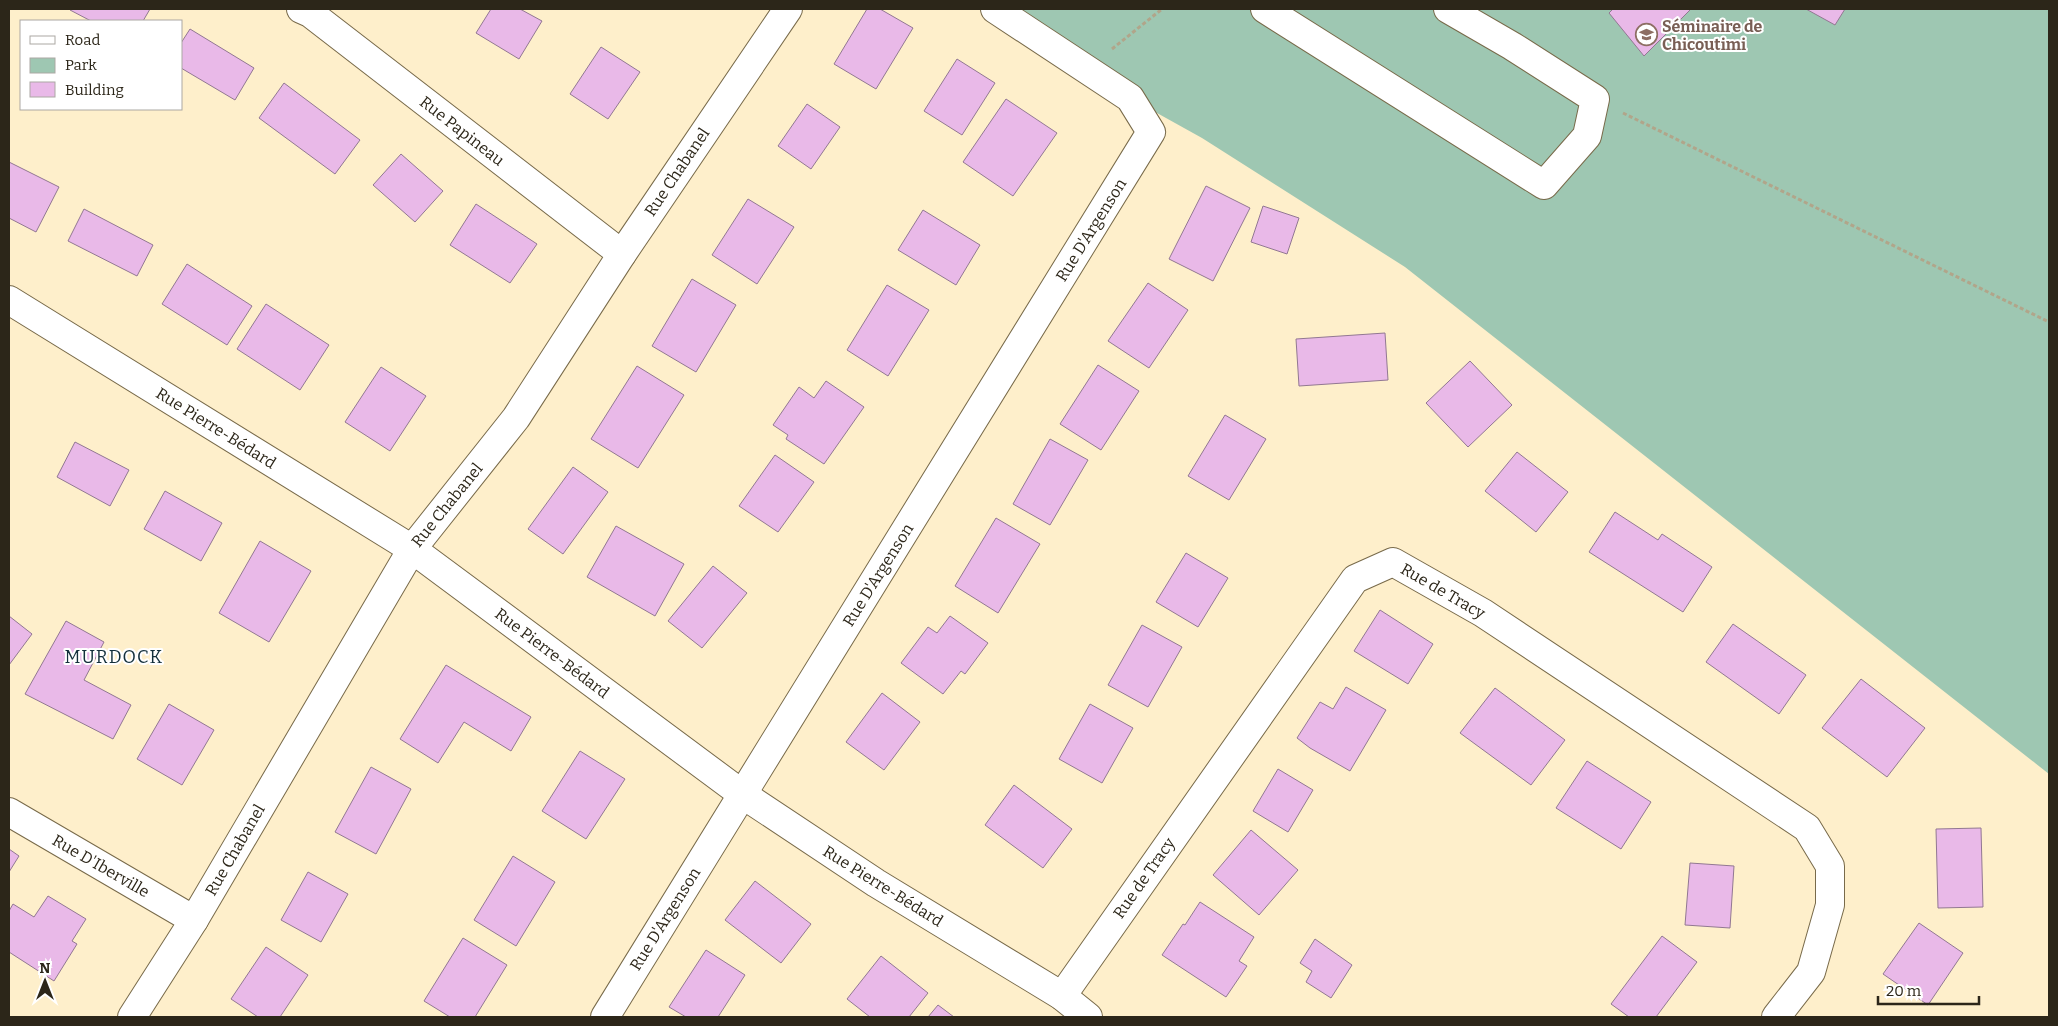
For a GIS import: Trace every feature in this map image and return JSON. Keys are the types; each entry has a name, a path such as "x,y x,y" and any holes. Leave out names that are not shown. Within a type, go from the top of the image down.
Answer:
{"street":[{"name":"Rue Papineau","path":"301,9 310,13 622,254"},
{"name":"Rue Chabanel","path":"132,1017 194,920 412,549 516,418 622,254 788,9"},
{"path":"996,9 1086,69"},
{"path":"1265,9 1544,184 1587,136 1595,99 1512,46 1448,9"},
{"name":"Rue D'Argenson","path":"605,1017 1152,132 1130,98 1086,69"},
{"name":"Rue Pierre-Bédard","path":"9,300 412,549 742,794 876,883 1062,996 1088,1017"},
{"name":"Rue de Tracy","path":"1062,996 1355,579 1393,562 1483,614 1808,828 1830,866 1830,905 1811,972 1776,1017"},
{"name":"Rue D'Iberville","path":"9,812 194,920"}],"path":[{"path":"1086,69 1162,9"},
{"path":"1595,99 2049,322"}],"green space":[{"path":"995,9 2049,9 2049,774 1405,267 1202,138 1130,98"}],"building":[{"path":"150,9 144,20 89,20 70,10"},
{"path":"491,9 520,9 542,21 519,59 476,33"},
{"path":"867,9 880,9 913,28 876,89 834,64"},
{"name":"Séminaire de Chicoutimi","path":"1613,9 1691,9 1644,56 1609,13"},
{"name":"Séminaire de Chicoutimi","path":"1806,9 1845,9 1835,25"},
{"path":"190,29 254,68 235,100 182,69 182,41"},
{"path":"601,47 640,72 608,119 570,94"},
{"path":"957,59 995,83 962,135 924,111"},
{"path":"284,83 360,140 335,174 259,118"},
{"path":"1006,99 1057,133 1013,196 963,162"},
{"path":"807,104 840,127 811,169 778,146"},
{"path":"401,154 443,191 415,222 373,185"},
{"path":"9,162 59,187 36,232 9,218"},
{"path":"1206,186 1250,208 1213,281 1169,259"},
{"path":"748,199 794,227 757,284 712,255"},
{"path":"476,204 537,244 510,283 450,245"},
{"path":"1263,206 1299,218 1287,254 1251,242"},
{"path":"84,209 153,245 137,276 68,241"},
{"path":"923,210 980,245 956,285 898,250"},
{"path":"187,264 252,306 227,345 162,304"},
{"path":"692,279 736,305 696,372 652,346"},
{"path":"1148,283 1188,310 1149,368 1108,341"},
{"path":"887,285 929,310 888,376 847,350"},
{"path":"266,304 329,345 300,390 237,349"},
{"path":"1385,333 1388,380 1299,386 1296,339"},
{"path":"1470,361 1512,405 1468,447 1426,403"},
{"path":"1098,365 1139,391 1101,450 1060,424"},
{"path":"637,366 684,395 638,468 591,439"},
{"path":"381,367 426,396 390,451 345,422"},
{"path":"826,381 864,407 824,464 786,439 788,435 773,425 799,387 814,398"},
{"path":"1225,415 1266,439 1229,500 1188,476"},
{"path":"1050,439 1088,460 1050,525 1013,504"},
{"path":"75,442 129,470 110,506 57,477"},
{"path":"1517,452 1568,492 1536,532 1485,491"},
{"path":"775,455 814,482 778,532 739,506"},
{"path":"573,467 608,492 563,554 528,529"},
{"path":"165,491 222,523 201,561 144,529"},
{"path":"1615,512 1658,540 1662,534 1712,567 1683,612 1589,552"},
{"path":"996,518 1040,544 998,613 955,586"},
{"path":"616,526 684,564 655,616 587,577"},
{"path":"260,541 311,571 269,642 219,613"},
{"path":"1186,553 1228,578 1198,627 1156,602"},
{"path":"713,566 747,593 702,648 668,621"},
{"path":"1380,610 1433,644 1408,684 1354,651"},
{"path":"9,616 32,634 9,665"},
{"path":"950,616 988,643 965,674 961,671 943,694 901,663 928,627 937,633"},
{"path":"66,621 104,642 84,680 131,705 113,739 25,694"},
{"path":"1733,624 1806,675 1779,714 1706,662"},
{"path":"1142,625 1182,647 1148,707 1108,685"},
{"path":"446,665 531,717 511,751 464,722 438,763 400,739"},
{"path":"1861,679 1925,728 1887,777 1822,728"},
{"path":"1346,687 1386,710 1350,771 1310,748 1297,738 1320,702 1333,709"},
{"path":"1495,688 1565,740 1531,785 1460,733"},
{"path":"882,693 920,722 884,770 846,742"},
{"path":"169,704 214,730 182,785 137,759"},
{"path":"1090,704 1133,728 1102,783 1059,759"},
{"path":"580,751 625,779 586,839 542,811"},
{"path":"1587,761 1651,802 1621,849 1556,808"},
{"path":"371,767 411,789 376,854 335,832"},
{"path":"1278,769 1313,790 1288,832 1253,811"},
{"path":"1014,785 1072,829 1043,868 985,825"},
{"path":"1981,828 1983,907 1938,908 1936,829"},
{"path":"1251,830 1298,870 1259,915 1213,875"},
{"path":"9,849 19,856 9,872"},
{"path":"513,856 555,882 516,946 474,920"},
{"path":"1690,863 1734,866 1730,928 1685,925"},
{"path":"308,872 348,894 321,942 281,920"},
{"path":"755,881 811,924 781,963 725,920"},
{"path":"48,896 86,919 72,941 77,944 54,981 9,952 9,911 13,904 34,917"},
{"path":"1200,902 1254,937 1239,961 1247,966 1226,997 1162,955"},
{"path":"1919,923 1963,953 1928,1005 1883,974"},
{"path":"1662,936 1697,962 1656,1017 1629,1017 1611,1004"},
{"path":"463,938 507,965 475,1017 450,1017 424,1001"},
{"path":"1315,939 1352,965 1331,998 1306,982 1312,971 1300,963"},
{"path":"266,947 308,975 280,1017 258,1017 231,999"},
{"path":"706,950 745,975 718,1017 686,1017 669,1007"},
{"path":"881,956 928,993 909,1017 870,1017 847,999"},
{"path":"938,1005 954,1017 928,1017"}],"place":[{"name":"Séminaire de Chicoutimi","path":"1646,35"}],"district":[{"name":"MURDOCK","path":"114,657"}]}
